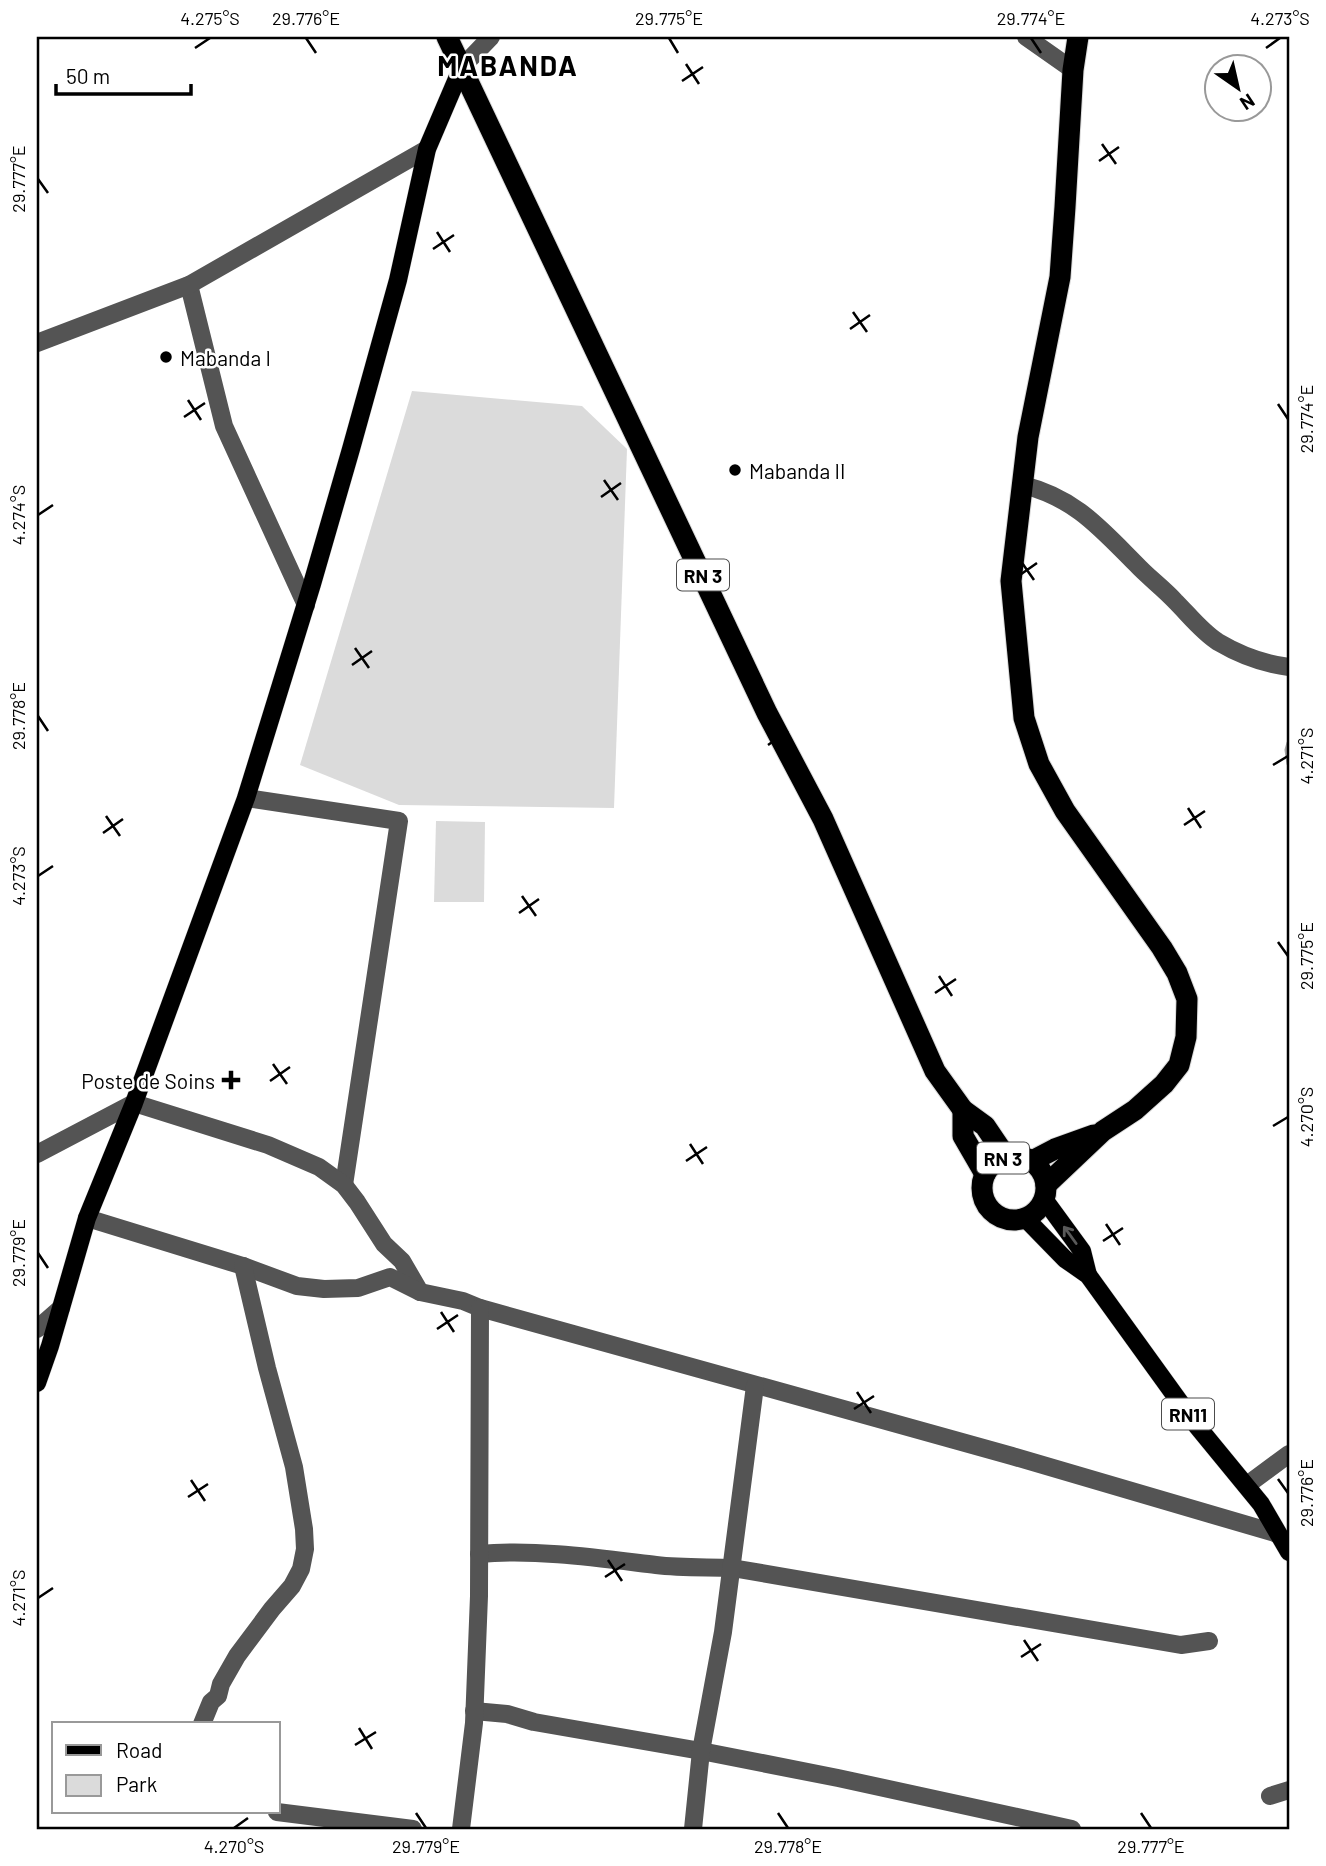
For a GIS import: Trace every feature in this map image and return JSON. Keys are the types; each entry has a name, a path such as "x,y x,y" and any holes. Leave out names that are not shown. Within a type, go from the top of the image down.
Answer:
{"highway":[{"name":"RN 3","path":"447,37 767,713 823,819 935,1071 963,1110 985,1126 1006,1157"},
{"name":"RN 3","path":"1032,1161 1055,1149 1103,1131 1135,1110 1164,1084 1179,1065 1186,1037 1187,999 1177,973 1065,811 1039,764 1024,718 1011,581 1028,437 1059,277 1073,70 1078,37"},
{"name":"RN 3","path":"963,1110 963,1136 985,1174"},
{"name":"RN 3","path":"1045,1192 1043,1174 1032,1161 1022,1156 1006,1157 993,1163 985,1174 982,1185 986,1206 994,1213 1003,1219 1025,1218 1037,1211 1045,1192 1103,1131"}],"main road":[{"path":"37,1383 87,1218 134,1102 246,798 306,605 398,280 427,149 462,68"},
{"name":"RN11","path":"1045,1192 1082,1251 1088,1275"},
{"name":"RN11","path":"1025,1218 1065,1259 1088,1275 1197,1426 1261,1504 1289,1552"}],"street":[{"path":"462,68 491,37"},
{"path":"1026,37 1073,70"},
{"path":"37,343 189,285 427,149"},
{"path":"189,285 224,426 306,605"},
{"path":"1023,485 1038,488 1071,504 1116,542 1137,566 1217,642 1251,658 1289,667"},
{"path":"246,798 399,821 344,1185"},
{"path":"37,1154 134,1102 268,1144 319,1167 344,1185 384,1244 402,1261 419,1292"},
{"path":"87,1218 243,1266 297,1286 324,1289 358,1288 390,1277 419,1292 463,1301 755,1386 1013,1456 1278,1534"},
{"path":"203,1722 236,1656 292,1587 301,1569 304,1549 304,1529 294,1467 243,1266"},
{"path":"37,1329 61,1308"},
{"path":"461,1829 474,1711 479,1596 480,1308"},
{"path":"693,1829 701,1751 732,1568 755,1386"},
{"path":"1247,1485 1289,1454"},
{"path":"478,1554 507,1552 659,1565 732,1568 1181,1645 1209,1641"},
{"path":"474,1711 507,1714 534,1722 838,1778 1072,1829"},
{"path":"1270,1796 1289,1790"},
{"path":"280,1812 414,1829"}],"green space":[{"path":"412,391 582,406 627,449 614,808 399,805 300,765"},
{"path":"436,821 485,822 484,902 434,902"}],"waterway":[{"path":"1289,743 1289,764"}],"place":[{"name":"Mabanda I","path":"166,357"},
{"name":"Mabanda II","path":"735,470"},
{"name":"Poste de Soins","path":"231,1080"}],"district":[{"name":"MABANDA","path":"508,65"}]}
